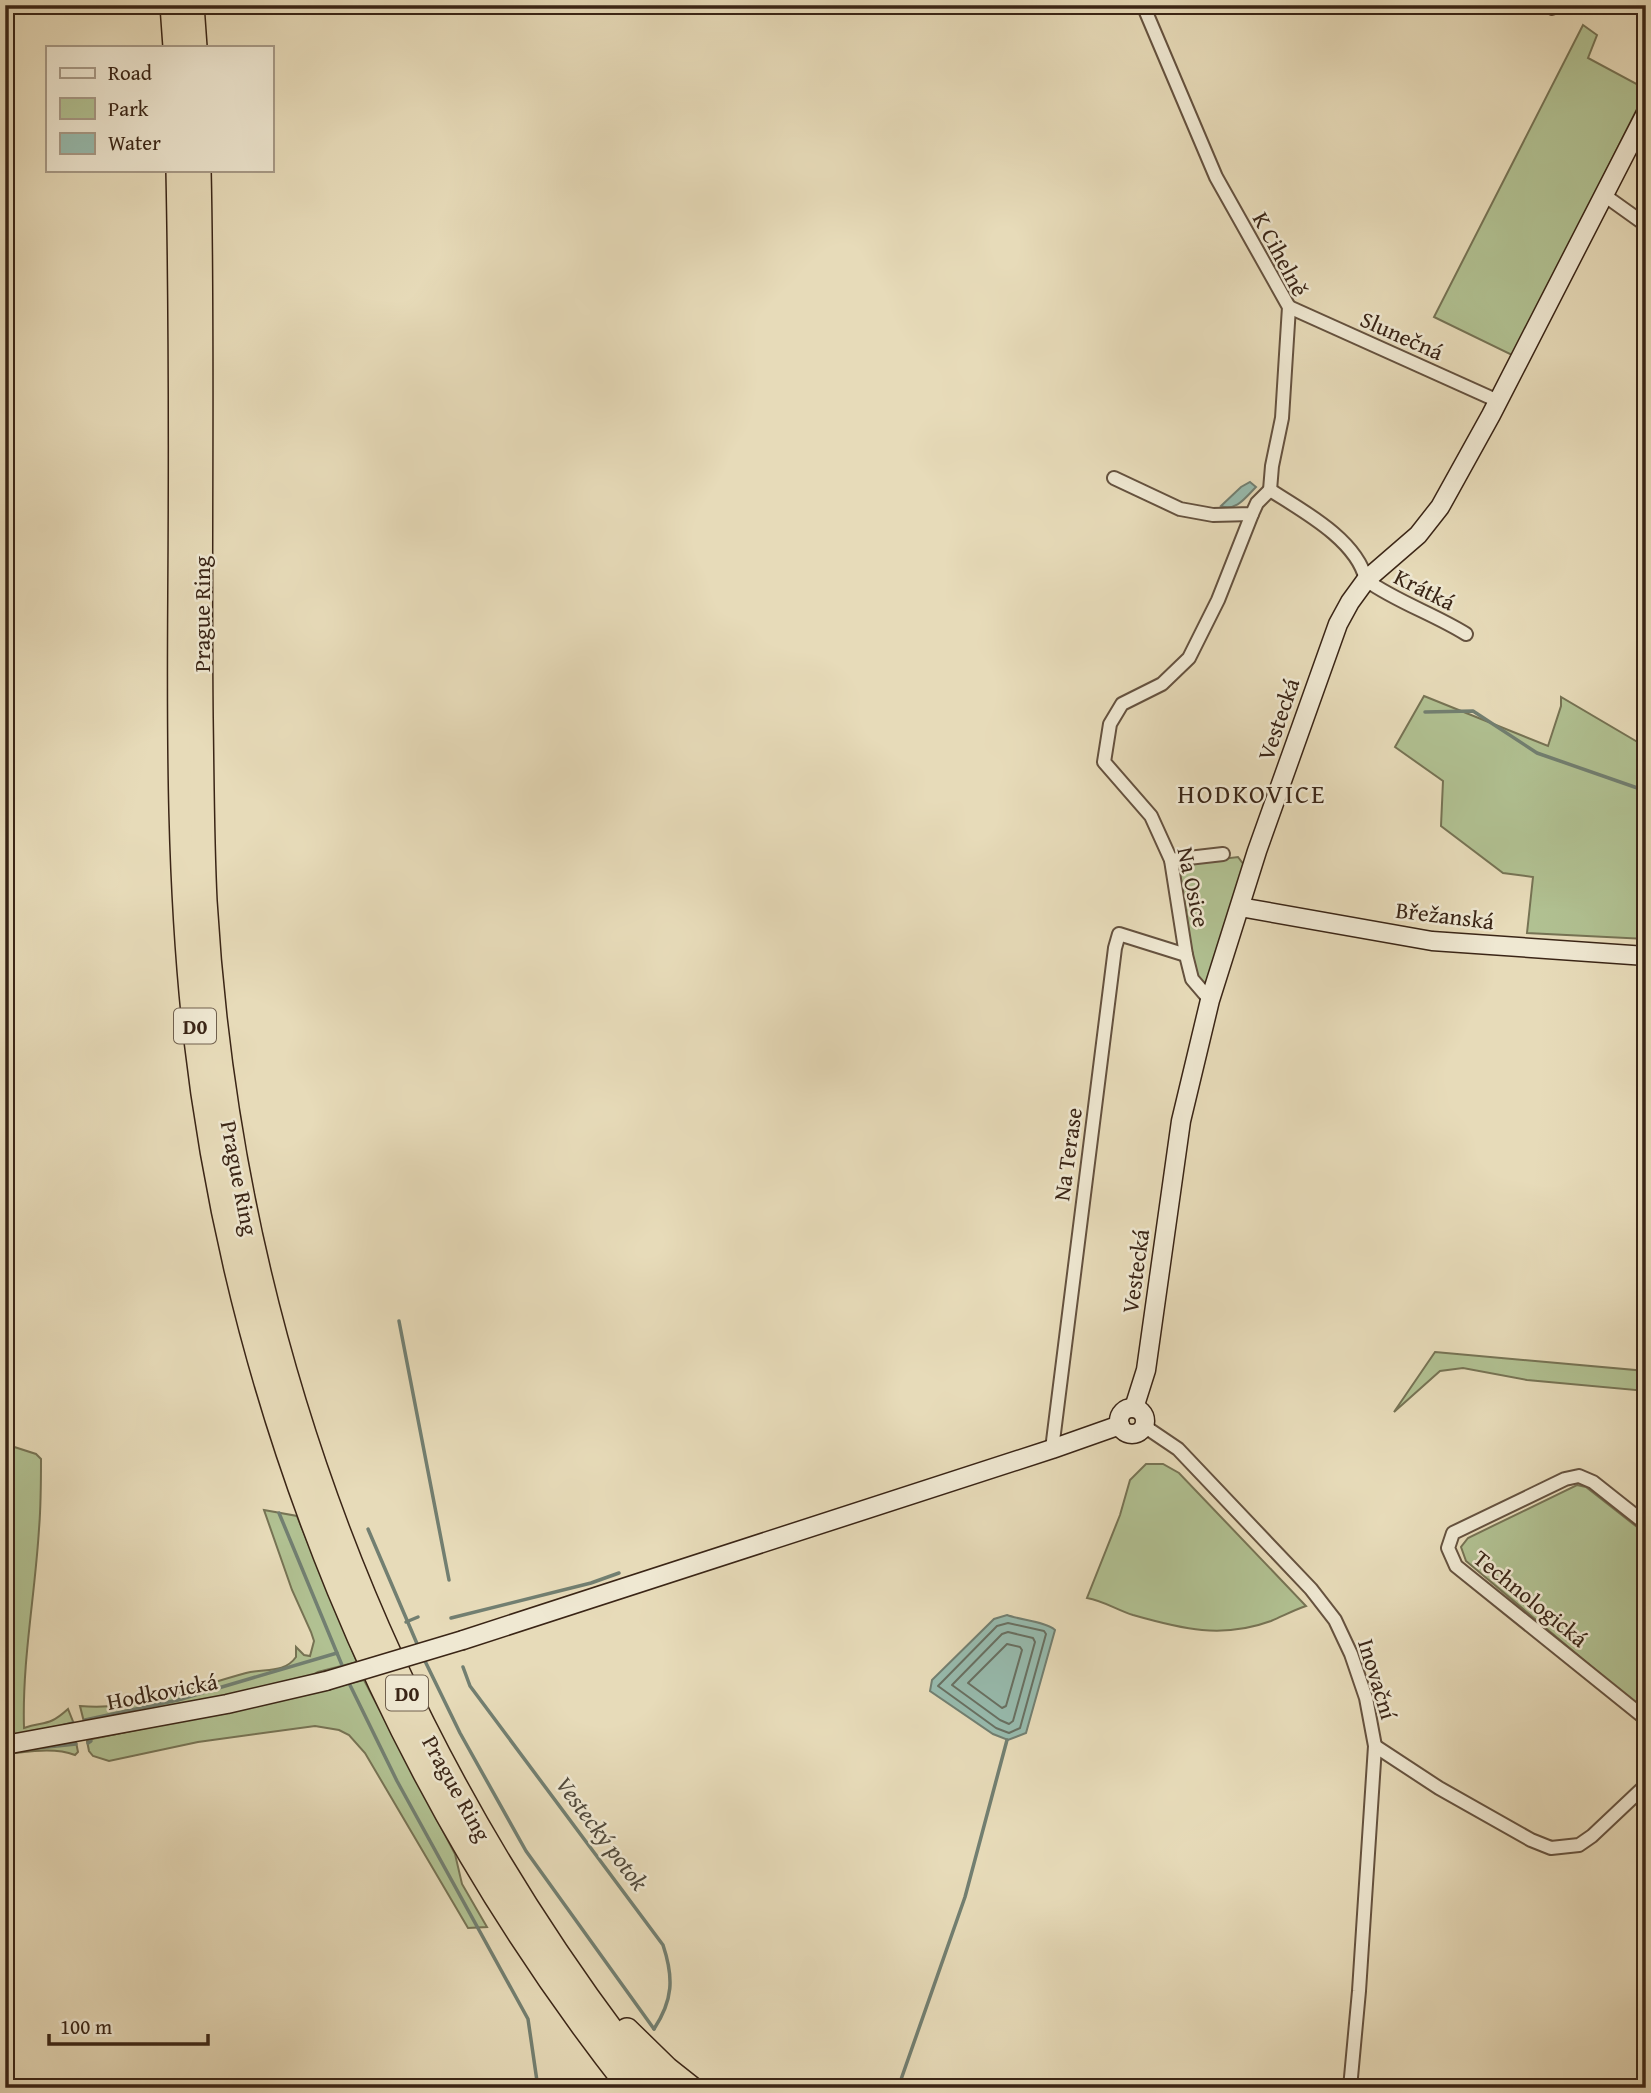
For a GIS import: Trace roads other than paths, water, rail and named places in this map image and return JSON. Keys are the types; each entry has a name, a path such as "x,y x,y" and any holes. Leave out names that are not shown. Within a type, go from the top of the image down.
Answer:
{"highway":[{"path":"172,5 175,46"},
{"path":"192,5 195,46"},
{"name":"Prague Ring","path":"178,172 182,828 195,1030 203,1094 227,1231 269,1394 327,1561 367,1657 421,1766 476,1864 543,1969 624,2082"},
{"name":"Prague Ring","path":"199,172 205,897 224,1093 248,1227 289,1388 316,1473 363,1596 408,1695 456,1788 509,1879 562,1961 656,2088"},
{"path":"562,1961 652,2056 691,2088"}],"street":[{"name":"K Cihelně","path":"1143,5 1216,177 1289,307 1282,418 1270,490"},
{"name":"Vestecká","path":"1144,1426 1131,1434 1124,1431 1119,1424 1122,1412 1134,1408 1146,1370 1181,1121 1210,1000 1257,850 1338,624 1366,580 1418,536 1440,507 1646,113"},
{"path":"1604,195 1646,225"},
{"name":"Slunečná","path":"1289,307 1497,401"},
{"path":"1114,478 1180,509 1213,515 1252,514"},
{"path":"1270,490 1320,522 1352,551 1366,580"},
{"name":"Na Osice","path":"1210,1000 1192,979 1171,860 1152,816 1104,762 1110,724 1122,704 1162,684 1189,658 1218,600 1256,503 1270,490"},
{"name":"Krátká","path":"1366,580 1380,590 1436,615 1466,634"},
{"path":"1171,860 1223,854"},
{"name":"Břežanská","path":"1240,907 1432,941 1646,956"},
{"name":"Na Terase","path":"1052,1449 1115,948 1119,934 1186,956"},
{"path":"1134,1408 1143,1415 1144,1426"},
{"name":"Vestecká","path":"463,1640 1052,1449 1119,1424"},
{"name":"Inovační","path":"1144,1426 1178,1449 1311,1589 1335,1620 1351,1654 1366,1698 1375,1746 1450,1795 1531,1840 1552,1848 1578,1845 1592,1836 1646,1785"},
{"name":"Technologická","path":"1646,1524 1593,1482 1579,1476 1565,1479 1453,1533 1448,1548 1456,1566 1646,1719"},
{"name":"Hodkovická","path":"5,1745 151,1719 326,1681 463,1640"},
{"path":"1350,2088 1375,1746"}],"water":[{"path":"1250,482 1256,487 1240,503 1231,507 1221,506 1241,487"},
{"path":"1007,1615 1055,1630 1026,1733 1008,1740 993,1734 930,1691 932,1680 994,1619"}],"waterway":[{"path":"1425,712 1473,711 1537,753 1646,791"},
{"name":"Vestecký potok","path":"399,1321 449,1580"},
{"path":"279,1513 344,1670"},
{"path":"368,1529 418,1646"},
{"path":"451,1618 591,1583 619,1573"},
{"path":"406,1622 418,1617"},
{"path":"85,1720 178,1700 337,1653"},
{"path":"424,1659 460,1733 526,1851 654,2029"},
{"name":"Vestecký potok","path":"463,1667 470,1686 663,1945 669,1968 670,1988 665,2008 654,2029"},
{"path":"348,1681 397,1781 528,2019 538,2088"},
{"path":"62,1726 73,1723"},
{"path":"898,2088 965,1897 1007,1740"},
{"path":"28,1749 76,1744"}],"district":[{"name":"HODKOVICE","path":"1252,793"}]}
